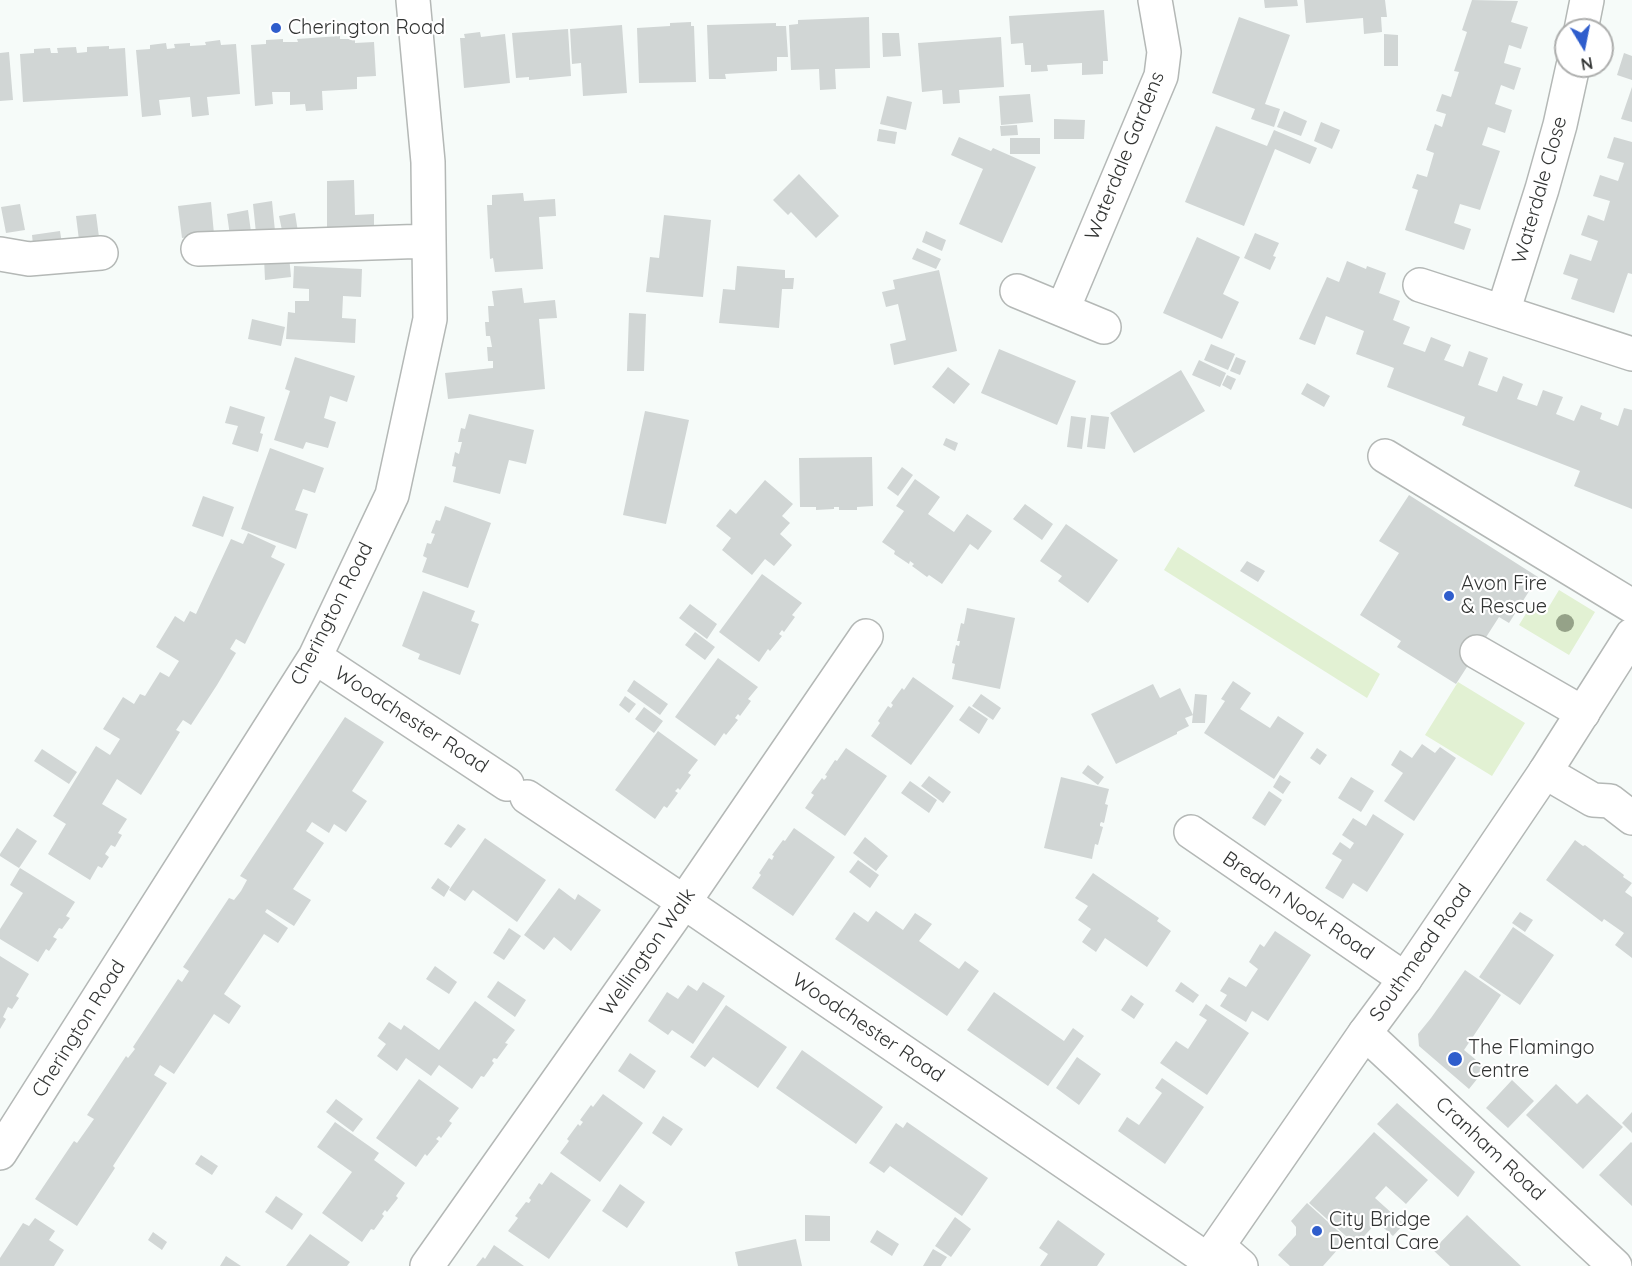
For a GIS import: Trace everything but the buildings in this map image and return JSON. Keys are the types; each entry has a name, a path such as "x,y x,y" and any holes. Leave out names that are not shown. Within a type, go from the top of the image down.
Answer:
{"street":[{"name":"Cherington Road","path":"0,1153 315,657 392,495 430,319 428,162 413,0"},
{"name":"Waterdale Gardens","path":"1063,309 1161,76 1164,52 1155,0"},
{"path":"1583,18 1587,0"},
{"name":"Waterdale Close","path":"1503,312 1542,189 1570,78"},
{"path":"198,249 429,241"},
{"path":"0,254 29,259 101,253"},
{"path":"1420,285 1632,354"},
{"path":"1017,291 1104,327"},
{"path":"1385,456 1632,606"},
{"name":"Southmead Road","path":"1218,1259 1365,1033 1405,979 1545,772 1632,635"},
{"name":"Wellington Walk","path":"427,1266 684,902 866,636"},
{"path":"1477,652 1583,713"},
{"name":"Woodchester Road","path":"315,657 1218,1259"},
{"path":"1545,772 1593,800 1621,809"},
{"name":"Bredon Nook Road","path":"1191,832 1405,979"},
{"name":"Cranham Road","path":"1365,1033 1615,1266"}],"green space":[{"path":"1178,547 1380,674 1367,698 1164,570"},
{"path":"1559,590 1595,612 1569,655 1519,625 1530,607 1544,615"},
{"path":"1458,682 1525,723 1492,776 1425,735"}],"place":[{"name":"Cherington Road","path":"276,28"},
{"name":"Avon Fire & Rescue","path":"1449,596"},
{"name":"The Flamingo Centre","path":"1455,1059"},
{"name":"City Bridge Dental Care","path":"1317,1231"}]}
